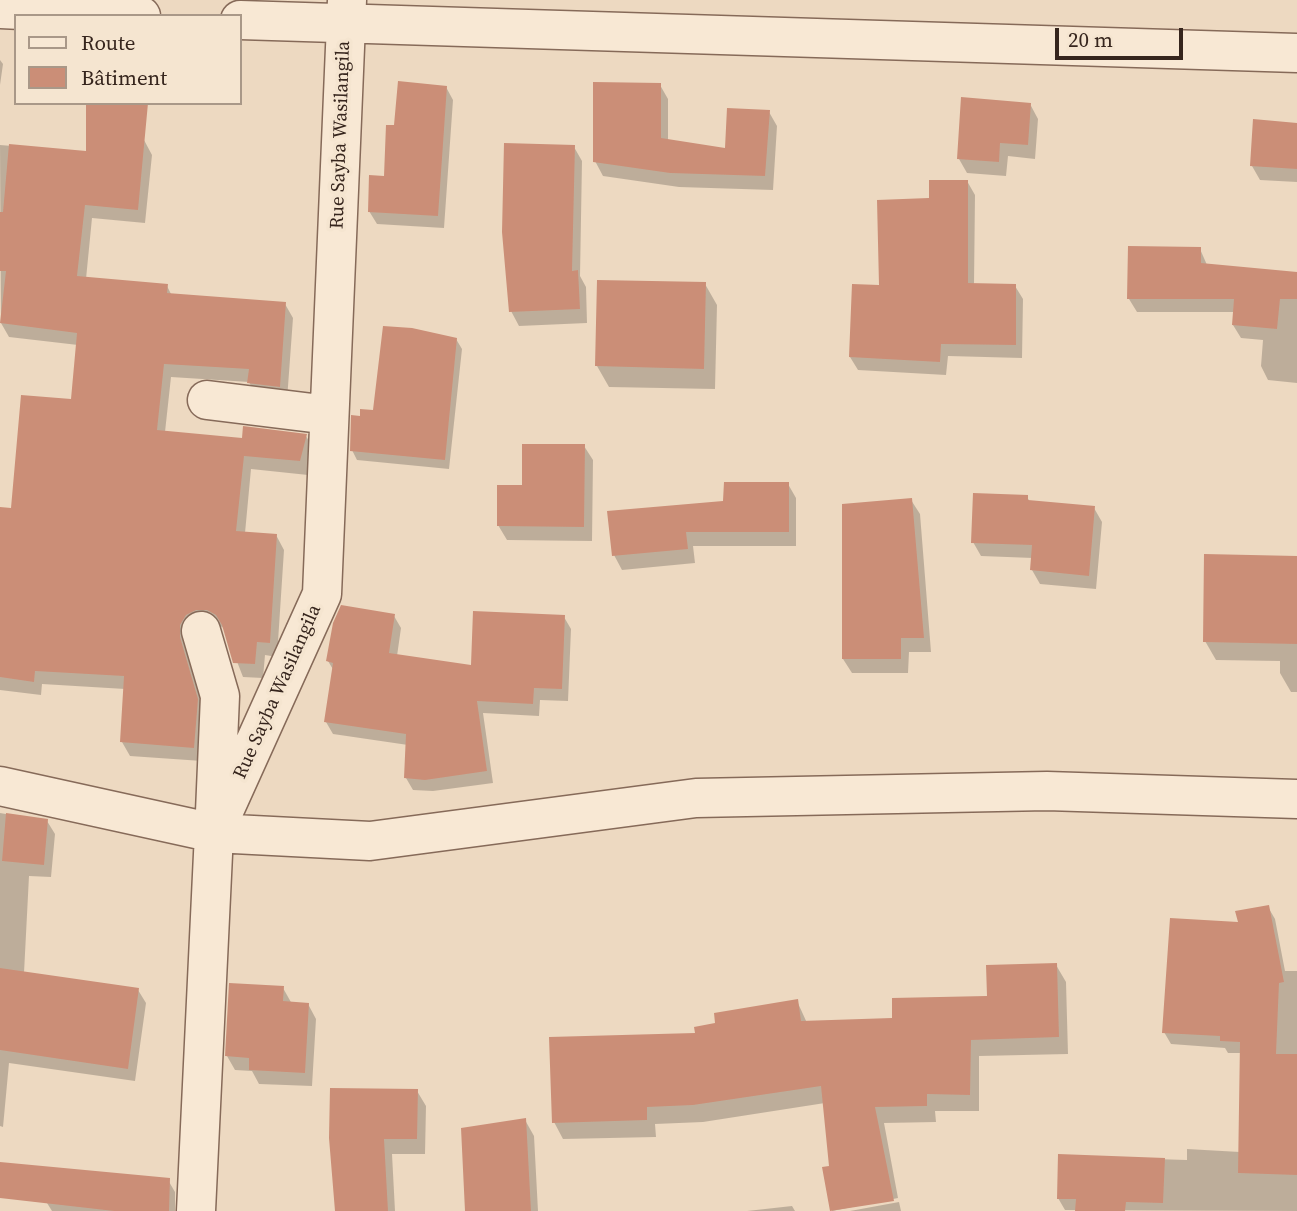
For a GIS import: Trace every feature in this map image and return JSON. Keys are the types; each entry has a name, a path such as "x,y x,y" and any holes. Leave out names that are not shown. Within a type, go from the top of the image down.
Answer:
{"street":[{"path":"0,9 101,14"},
{"path":"242,20 346,13 1297,53"},
{"name":"Rue Sayba Wasilangila","path":"195,1211 214,833 322,594 346,13"},
{"path":"207,400 329,415"},
{"path":"201,631 220,696 214,833"},
{"path":"0,786 214,833 370,841 696,798 1047,790 1297,799"}],"building":[{"path":"398,81 447,86 438,216 368,212 369,175 384,176 386,125 394,125"},
{"path":"593,82 661,83 661,138 725,148 727,108 770,110 765,176 670,173 593,162"},
{"path":"961,97 1031,103 1028,145 1000,143 999,162 957,159"},
{"path":"86,105 148,105 138,210 85,205 77,276 168,284 167,293 286,302 280,387 247,383 249,369 164,364 157,430 242,438 243,426 307,434 300,461 244,456 236,531 277,534 270,643 257,642 255,664 233,663 222,625 216,615 207,610 196,610 186,615 180,625 180,637 198,699 194,748 120,742 124,676 35,671 34,682 0,677 0,507 11,508 21,395 71,399 77,333 0,323 6,271 0,271 0,212 3,212 9,144 86,151"},
{"path":"1253,119 1297,123 1297,169 1250,166"},
{"path":"504,143 575,145 572,271 578,270 580,309 509,312 502,232"},
{"path":"929,180 968,180 968,283 1016,284 1016,345 941,344 940,362 849,357 852,284 879,285 877,200 929,198"},
{"path":"1128,246 1201,247 1201,263 1297,272 1297,299 1280,299 1277,329 1232,325 1234,299 1127,299"},
{"path":"597,280 706,282 704,369 595,366"},
{"path":"383,326 412,328 457,338 445,460 350,451 351,415 360,416 360,409 373,410"},
{"path":"522,444 585,444 584,527 497,526 497,485 522,485"},
{"path":"724,482 789,482 789,532 686,532 688,549 612,556 607,511 723,501"},
{"path":"973,493 1028,495 1028,500 1095,506 1089,576 1030,570 1032,545 971,543"},
{"path":"912,498 924,638 901,638 901,659 842,659 842,504"},
{"path":"1204,554 1297,556 1297,644 1203,642"},
{"path":"341,605 395,614 389,653 471,665 473,611 565,615 562,689 534,688 533,704 477,701 487,771 425,780 404,778 406,734 324,722 333,663 326,661 333,623"},
{"path":"6,813 48,819 44,865 2,861"},
{"path":"1269,905 1284,982 1279,983 1276,1054 1297,1054 1297,1175 1238,1173 1240,1042 1220,1041 1220,1036 1162,1033 1170,918 1238,922 1235,911"},
{"path":"1057,963 1059,1037 971,1040 970,1095 927,1094 927,1106 875,1107 894,1201 830,1211 822,1167 829,1166 821,1086 693,1105 647,1107 647,1120 552,1123 549,1037 695,1033 694,1027 715,1023 714,1013 798,999 801,1021 892,1018 892,998 987,996 986,965"},
{"path":"0,968 139,988 128,1069 0,1050"},
{"path":"229,983 284,986 283,1001 309,1003 305,1073 249,1070 249,1058 225,1056"},
{"path":"330,1088 418,1089 417,1139 384,1139 388,1211 335,1211 329,1138"},
{"path":"526,1118 531,1211 465,1211 461,1128"},
{"path":"1058,1154 1165,1158 1163,1203 1126,1202 1125,1211 1075,1211 1076,1199 1057,1199"},
{"path":"0,1162 170,1178 169,1211 114,1211 0,1198"}]}
